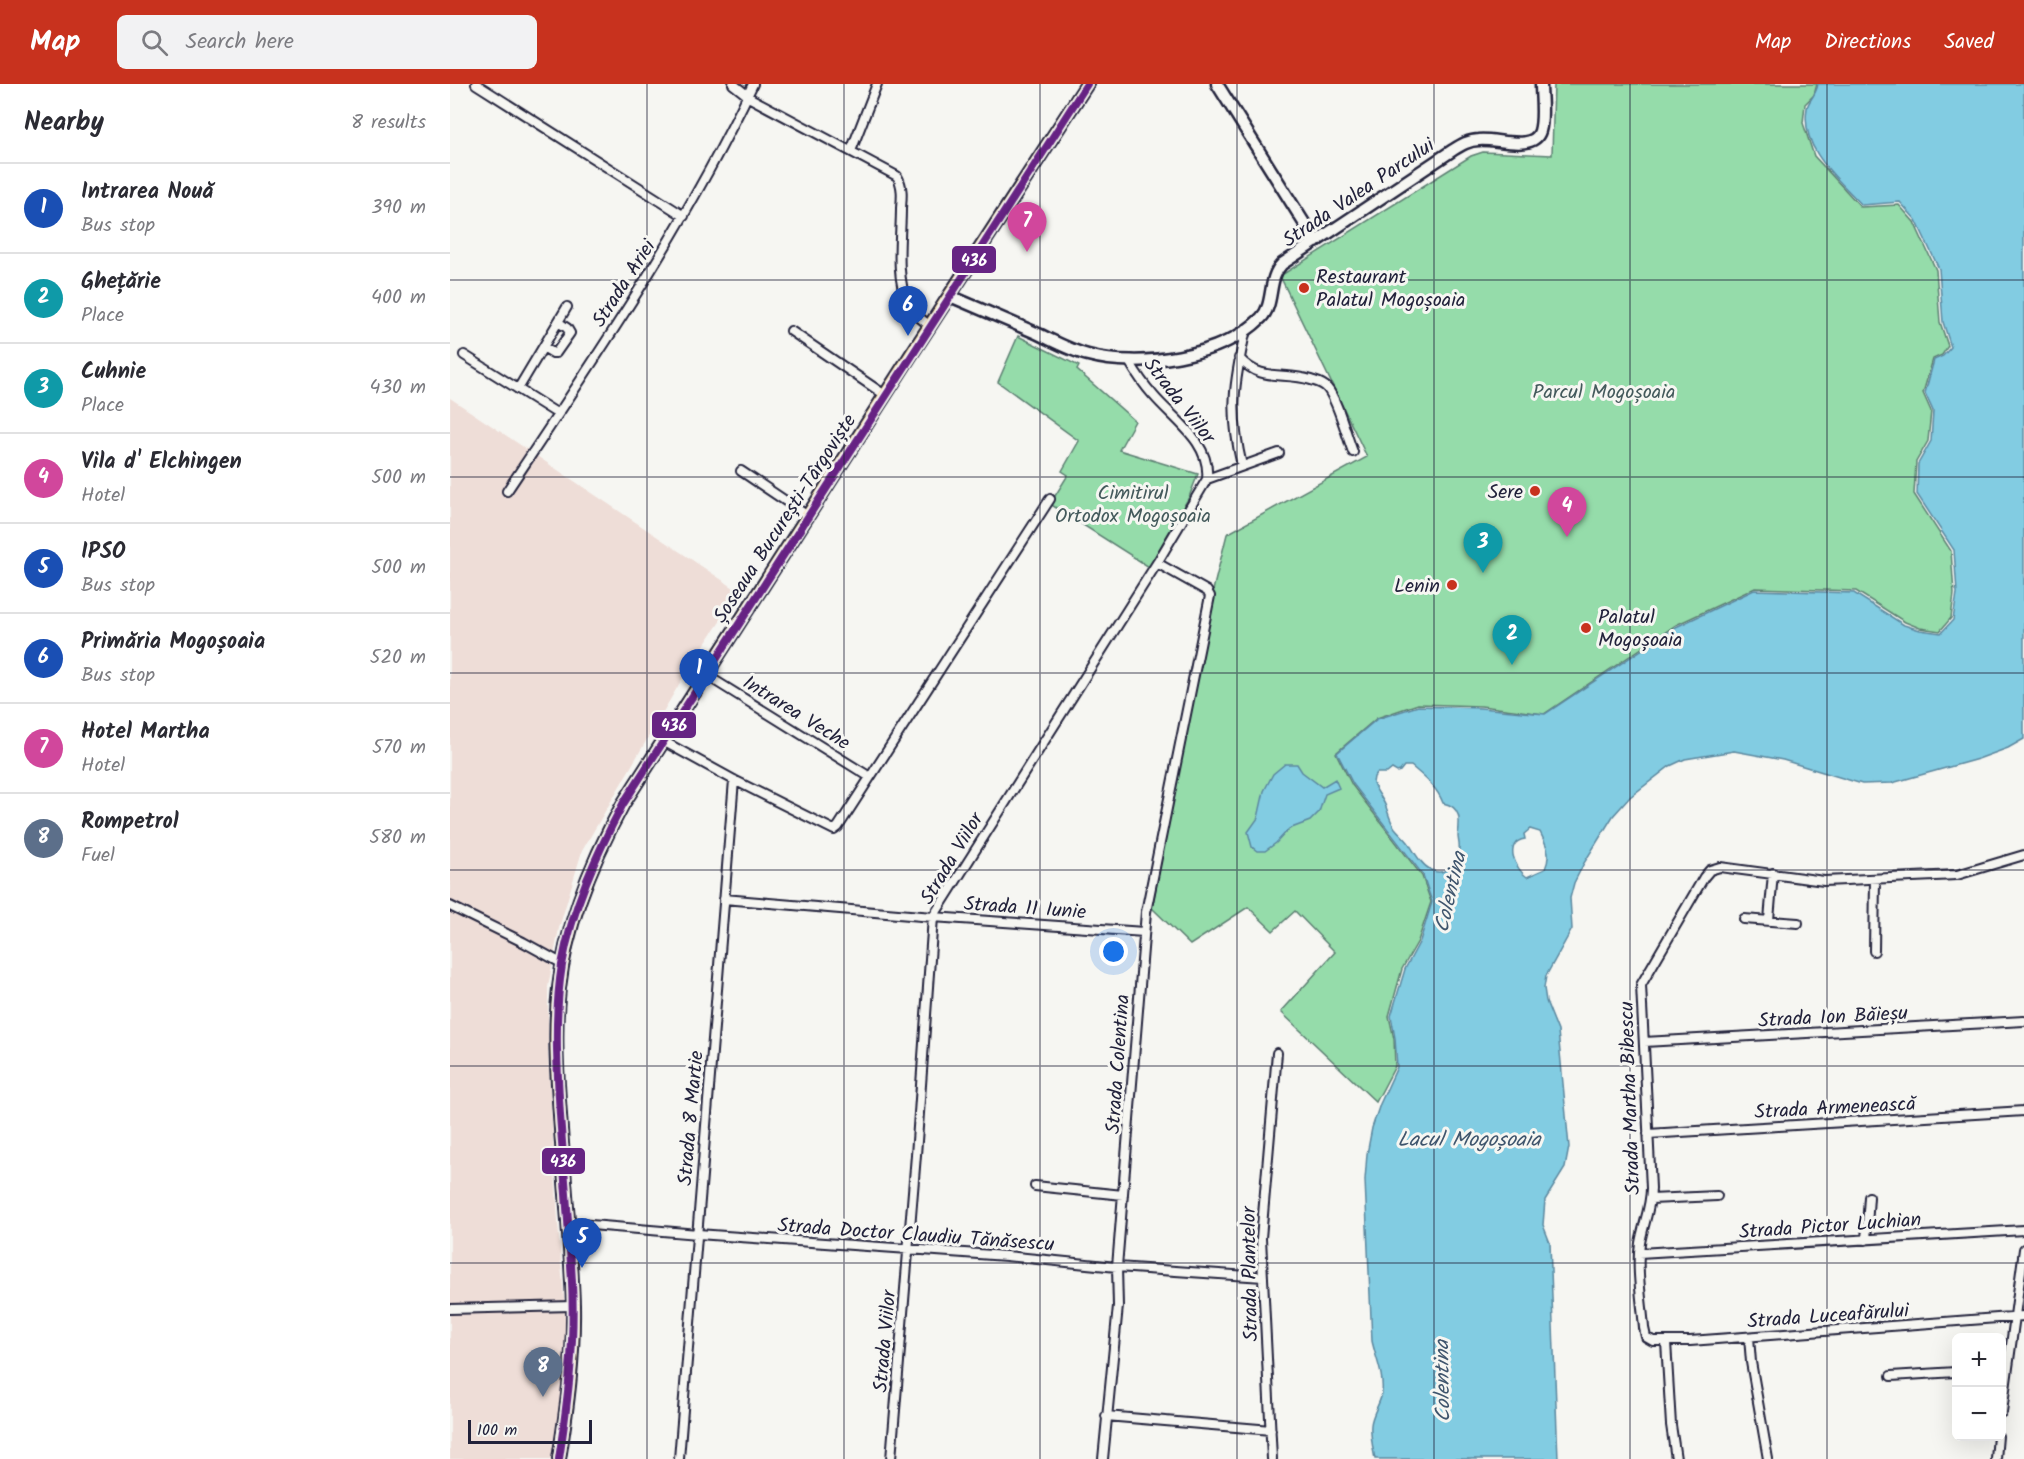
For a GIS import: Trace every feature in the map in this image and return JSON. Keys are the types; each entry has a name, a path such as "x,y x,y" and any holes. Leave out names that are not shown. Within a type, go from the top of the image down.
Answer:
{"main road":[{"name":"Șoseaua București-Târgoviște","path":"559,1459 568,1396 573,1306 555,1038 559,985 579,903 598,855 623,804 1087,84"}],"street":[{"path":"476,84 684,216"},
{"path":"733,84 748,96 892,173 901,184 902,284 907,302 930,326"},
{"name":"Strada Ariei","path":"507,491 665,249 753,84"},
{"path":"851,151 877,84"},
{"path":"1217,84 1316,242"},
{"name":"Strada Valea Parcului","path":"950,296 1086,355 1129,361 1165,358 1203,351 1223,343 1259,320 1267,310 1277,269 1462,144 1478,140 1527,143 1535,140 1540,129 1541,84"},
{"path":"518,389 567,307"},
{"path":"543,347 556,353 570,333 558,322"},
{"path":"1242,466 1233,415 1239,358 1246,329"},
{"path":"791,331 885,395"},
{"path":"464,355 558,414"},
{"path":"1239,358 1254,371 1262,374 1276,377 1290,375 1322,383 1331,393 1353,452"},
{"name":"Strada Viilor","path":"891,1459 933,917 1157,563 1207,479 1207,463 1194,438 1154,397 1129,361"},
{"path":"1207,479 1279,453"},
{"path":"741,471 808,516"},
{"path":"663,741 734,780 834,830 1050,499"},
{"name":"Strada Colentina","path":"1102,1459 1118,1306 1117,1267 1146,912 1210,596 1207,591 1157,563"},
{"name":"Intrarea Veche","path":"706,675 870,777"},
{"name":"Strada 8 Martie","path":"679,1459 734,780"},
{"name":"Strada Martha Bibescu","path":"1646,1337 1639,1253 1651,1199 1641,985 1704,876 1710,870 1720,867 1824,881 1957,875 2024,855"},
{"path":"1769,920 1773,873"},
{"path":"1874,951 1875,879"},
{"name":"Strada 11 Iunie","path":"724,899 1144,932"},
{"path":"450,906 563,964"},
{"path":"1744,919 1798,922"},
{"name":"Strada Ion Băieșu","path":"1644,1042 2024,1021"},
{"name":"Strada Plantelor","path":"1272,1459 1261,1238 1277,1053"},
{"name":"Strada Armenească","path":"1648,1134 2024,1111"},
{"path":"1035,1186 1123,1195"},
{"path":"1651,1199 1717,1196"},
{"path":"1866,1240 1869,1197"},
{"name":"Strada Doctor Claudiu Tănăsescu","path":"567,1223 1263,1277"},
{"name":"Strada Pictor Luchian","path":"1639,1253 2024,1230"},
{"path":"2006,1359 2024,1249"},
{"path":"450,1309 573,1306"},
{"name":"Strada Luceafărului","path":"1646,1337 1653,1341 1666,1342 2024,1316"},
{"path":"1749,1337 1751,1362 1768,1459"},
{"path":"1666,1342 1671,1425 1676,1459"},
{"path":"1891,1376 1952,1372"},
{"path":"1106,1416 1271,1430"},
{"path":"1995,1459 1997,1441"}],"shaded area":[{"path":"450,398 740,592 688,669 582,851 559,928 548,987 548,1054 566,1323 561,1407 551,1459 450,1459"}],"green space":[{"name":"Parcul Mogoșoaia","path":"1554,84 1817,84 1814,95 1805,104 1803,123 1814,156 1861,207 1899,205 1914,222 1936,270 1940,322 1948,346 1942,355 1933,359 1923,393 1931,411 1928,441 1916,462 1914,494 1951,551 1954,594 1951,618 1940,631 1920,628 1905,622 1856,591 1755,588 1676,625 1544,714 1481,706 1418,704 1377,718 1336,753 1352,785 1422,876 1431,902 1418,941 1402,969 1389,1016 1394,1039 1395,1066 1376,1102 1281,1012 1335,952 1295,911 1273,931 1248,907 1190,945 1152,908 1214,586 1227,534 1367,457 1280,276 1471,156 1483,152 1552,155"},
{"name":"Cimitirul Ortodox Mogoșoaia","path":"1018,336 1079,366 1077,370 1135,421 1119,450 1198,474 1189,497 1149,567 1050,504 1068,475 1062,471 1079,441 998,382"}],"water":[{"name":"Lacul Mogoșoaia","path":"1818,84 2024,84 2024,739 2008,748 1978,759 1892,783 1862,784 1783,760 1734,751 1685,759 1670,766 1630,797 1613,816 1574,883 1570,898 1572,929 1546,976 1544,988 1546,1001 1558,1031 1569,1147 1565,1168 1545,1200 1543,1225 1550,1243 1558,1459 1375,1459 1371,1425 1381,1397 1382,1386 1381,1373 1372,1341 1365,1180 1367,1154 1380,1104 1397,1067 1391,1016 1405,969 1420,941 1432,902 1423,875 1353,784 1337,753 1377,719 1418,706 1480,708 1545,714 1676,627 1754,590 1854,593 1904,625 1920,630 1941,633 1953,620 1957,593 1954,550 1917,494 1918,464 1931,441 1933,411 1925,393 1934,360 1943,356 1951,347 1943,322 1939,269 1916,220 1900,202 1862,205 1823,162 1809,137 1806,123 1807,108","holes":["1404,766 1411,766 1434,787 1443,803 1457,811 1458,854 1453,864 1441,872 1431,870 1420,861 1408,842 1393,825 1385,804 1373,783 1377,773 1387,773 1392,769 1397,772","1530,829 1540,832 1548,858 1545,869 1527,877 1515,862 1513,850 1518,841 1525,839 1524,834"]},
{"path":"1285,764 1297,764 1302,772 1322,787 1335,779 1339,788 1325,794 1319,812 1310,821 1289,829 1265,851 1257,851 1252,847 1248,832 1258,818 1264,791 1273,774"}],"transit line":[{"name":"436","path":"559,1459 570,1371 573,1304 558,1078 558,1002 566,944 586,882 623,804 1087,84"}],"place":[{"name":"Hotel Martha","path":"1027,252"},
{"name":"Restaurant Palatul Mogoșoaia","path":"1304,288"},
{"name":"Primăria Mogoșoaia","path":"908,336"},
{"name":"Sere","path":"1535,491"},
{"name":"Vila d' Elchingen","path":"1567,537"},
{"name":"Cuhnie","path":"1483,573"},
{"name":"Lenin","path":"1452,585"},
{"name":"Palatul Mogoșoaia","path":"1586,628"},
{"name":"Ghețărie","path":"1512,665"},
{"name":"Intrarea Nouă","path":"699,699"},
{"name":"IPSO","path":"582,1268"},
{"name":"Rompetrol","path":"543,1397"}],"water label":[{"name":"Colentina","path":"1450,892"},
{"name":"Colentina","path":"1442,1381"}]}
